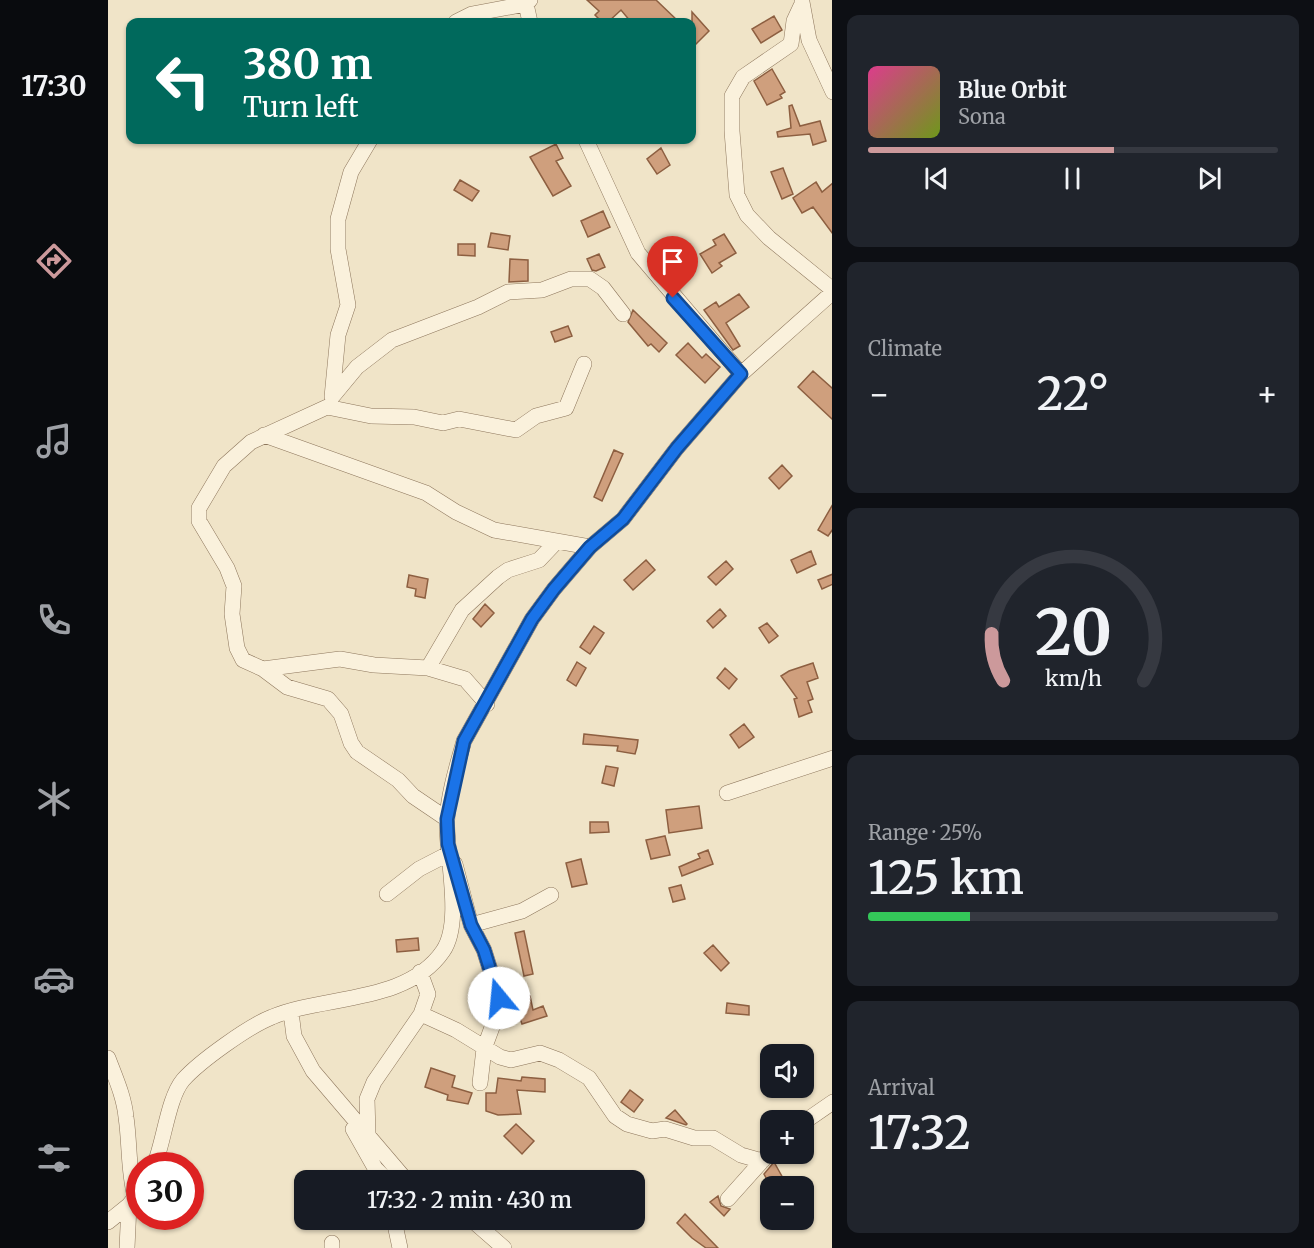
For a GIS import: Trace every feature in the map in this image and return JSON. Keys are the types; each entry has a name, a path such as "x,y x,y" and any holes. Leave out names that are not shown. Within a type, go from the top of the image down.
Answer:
{"street":[{"path":"464,18 472,14 528,2 530,18"},
{"path":"802,3 809,40 832,92"},
{"path":"791,44 794,21 802,3"},
{"path":"159,1152 173,1098 183,1081 231,1042 272,1017 377,992 420,972 444,951 453,921 447,819 464,741 487,704 532,619 590,547 623,519 677,448 741,374 832,291 769,238 747,215 737,195 732,140 732,96 743,77 791,44 809,40"},
{"path":"330,401 338,335 348,305 338,249 338,219 351,172 368,144"},
{"path":"588,144 638,254 741,374"},
{"path":"447,819 413,796 398,780 357,752 351,743 341,714 328,699 287,687 263,669 243,660 237,648 232,614 234,586 227,568 199,521 199,508 216,476 251,442 330,401 357,367 392,340 478,308 508,292 542,290 571,279 590,279 603,288 623,314"},
{"path":"330,401 371,416 414,417 443,423 459,419 516,430 536,416 566,408 584,364"},
{"path":"264,435 426,493 456,512 494,530 590,547"},
{"path":"428,668 462,610 498,577 514,567 539,560 556,541"},
{"path":"263,669 340,659 374,665 428,668 465,679 487,704"},
{"path":"727,793 832,758"},
{"path":"387,894 448,849"},
{"path":"448,849 471,925 484,950 499,998 498,1011 484,1049 480,1083"},
{"path":"471,925 522,910 551,895"},
{"path":"368,1135 367,1099 374,1082 422,1014 428,993 420,972"},
{"path":"291,1012 294,1035 300,1051 350,1115 398,1170"},
{"path":"422,1014 456,1030 484,1049 511,1060 534,1053 548,1054 589,1078 620,1121 652,1131 666,1129 694,1138 713,1138 741,1155 760,1156"},
{"path":"108,1058 120,1089 126,1115 128,1152"},
{"path":"814,1115 832,1102"},
{"path":"350,1115 353,1129 369,1158 379,1170"},
{"path":"728,1199 760,1163"},
{"path":"108,1222 126,1206"},
{"path":"127,1248 130,1230"},
{"path":"396,1230 400,1248"},
{"path":"483,1230 504,1248"}],"building":[{"path":"587,0 656,0 675,18 628,18 621,10 612,18 598,18 595,15 599,11"},
{"path":"692,12 709,31 696,44 696,18 692,18"},
{"path":"774,16 782,30 761,43 752,29"},
{"path":"772,69 785,92 780,95 782,98 767,105 754,81"},
{"path":"792,105 800,126 820,121 826,141 813,145 810,134 778,137 777,132 791,128 789,106"},
{"path":"556,144 563,158 556,161 571,186 553,196 530,157"},
{"path":"661,148 670,165 657,174 647,159"},
{"path":"783,168 793,194 782,199 771,172"},
{"path":"460,180 479,191 472,201 454,190"},
{"path":"816,182 822,192 832,184 832,233 813,207 802,213 793,198"},
{"path":"603,211 610,227 588,237 581,221"},
{"path":"491,233 510,236 508,250 488,247"},
{"path":"724,234 736,253 719,263 722,266 712,273 700,254 716,245 713,240"},
{"path":"458,244 475,244 475,256 458,255"},
{"path":"599,254 605,267 596,271 592,270 587,259"},
{"path":"510,259 528,260 528,281 509,282"},
{"path":"739,294 749,307 726,323 740,346 733,350 704,310 716,302 719,307"},
{"path":"633,310 667,343 659,352 651,344 648,346 628,322"},
{"path":"568,326 572,336 555,342 551,332"},
{"path":"688,343 702,358 706,354 720,367 705,383 676,355"},
{"path":"813,371 832,388 832,419 798,387"},
{"path":"614,450 623,454 602,501 594,497"},
{"path":"782,465 792,476 779,489 769,478"},
{"path":"832,506 832,530 828,536 818,530"},
{"path":"811,551 816,564 797,573 791,560"},
{"path":"646,560 655,570 633,590 624,580"},
{"path":"726,561 733,569 716,585 708,577"},
{"path":"832,574 832,584 822,589 818,580"},
{"path":"409,575 428,579 425,598 415,596 416,589 407,587"},
{"path":"485,604 494,613 481,627 473,619"},
{"path":"720,609 726,616 713,628 707,621"},
{"path":"767,623 778,636 769,643 759,628"},
{"path":"594,626 604,633 590,654 580,647"},
{"path":"577,662 586,668 576,686 567,680"},
{"path":"813,663 818,678 807,682 813,699 808,701 812,712 799,717 794,699 797,698 781,676"},
{"path":"725,668 737,679 729,689 717,678"},
{"path":"744,724 754,737 739,748 730,735"},
{"path":"584,734 638,740 635,754 617,751 618,746 583,744"},
{"path":"606,766 618,768 614,786 602,783"},
{"path":"699,806 702,828 669,833 666,810"},
{"path":"590,822 608,822 609,832 590,833"},
{"path":"665,836 670,855 651,859 646,840"},
{"path":"708,850 713,864 682,876 679,867 700,858 698,854"},
{"path":"581,859 587,884 572,887 566,863"},
{"path":"681,885 685,899 673,902 669,888"},
{"path":"524,931 533,974 524,976 515,933"},
{"path":"418,938 419,950 397,952 396,940"},
{"path":"713,945 729,963 721,971 704,953"},
{"path":"530,996 533,1010 543,1006 547,1016 522,1024 514,1000"},
{"path":"727,1003 749,1006 749,1015 726,1013"},
{"path":"431,1068 455,1076 452,1087 472,1093 468,1104 447,1100 448,1095 425,1087"},
{"path":"522,1077 545,1079 545,1092 517,1090 521,1114 498,1115 486,1111 486,1093 496,1093 498,1078 521,1081"},
{"path":"630,1090 643,1100 634,1112 621,1102"},
{"path":"675,1110 687,1124 686,1125 666,1118"},
{"path":"516,1124 534,1141 522,1154 504,1136"},
{"path":"772,1164 775,1164 782,1176 765,1176 764,1174"},
{"path":"718,1196 721,1206 730,1209 724,1216 710,1202"},
{"path":"685,1214 718,1248 706,1248 677,1223"}],"route":[{"path":"499,998 484,950 471,925 448,844 447,819 460,756 464,741 487,704 502,672 532,619 554,589 590,547 623,519 646,492 677,448 741,374 673,298"}]}
